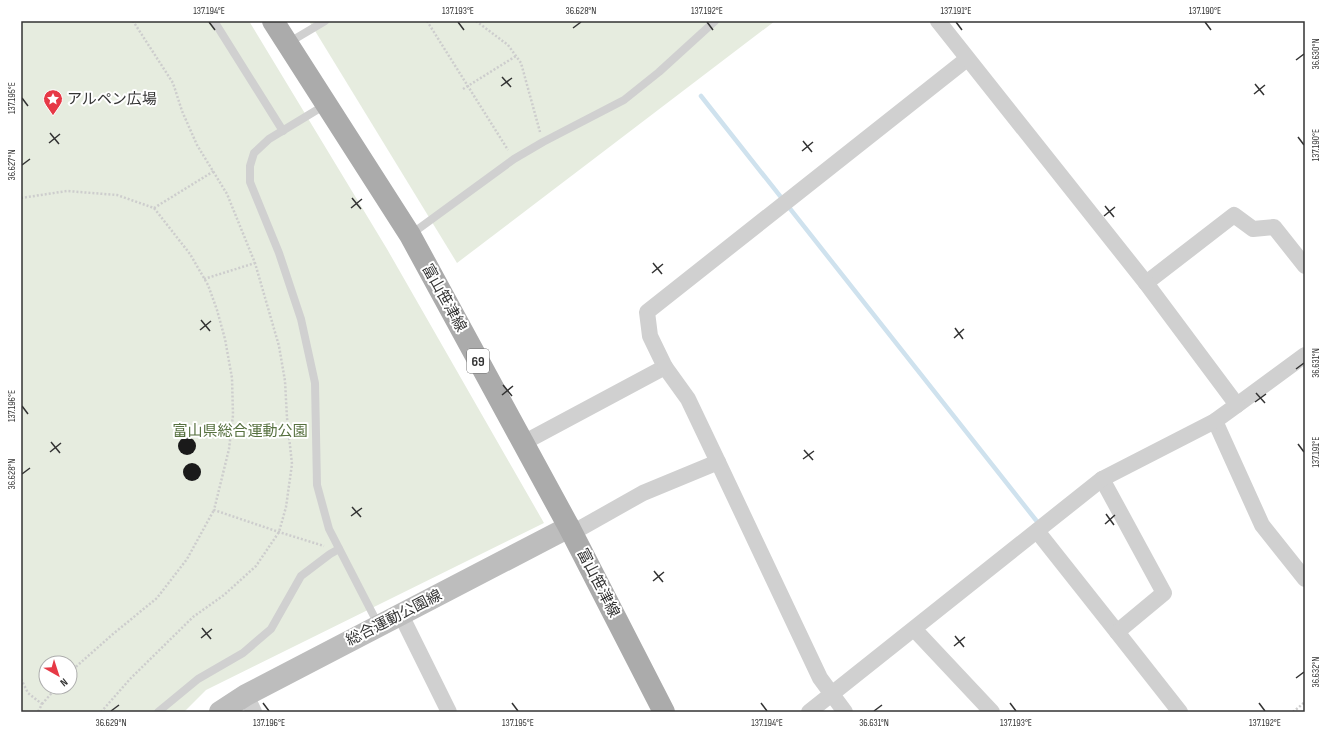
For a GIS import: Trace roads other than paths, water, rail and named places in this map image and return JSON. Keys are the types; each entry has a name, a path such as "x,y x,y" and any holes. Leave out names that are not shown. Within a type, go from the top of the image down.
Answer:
{"main road":[{"name":"富山笹津線","path":"273,21 410,235 571,530 664,712"},
{"name":"総合運動公園線","path":"220,712 250,703 379,626 571,530"}],"street":[{"path":"938,21 1146,283 1237,405"},
{"path":"845,712 820,678 688,399 665,367 650,336 647,312 967,59"},
{"path":"1146,283 1234,215 1253,229 1274,227 1305,266"},
{"path":"809,712 1102,479 1215,421 1305,355"},
{"path":"523,443 665,367"},
{"path":"1215,421 1262,525 1305,580"},
{"path":"571,530 643,493 718,462"},
{"path":"1102,479 1164,593 1121,630"},
{"path":"1040,529 1121,630 1180,712"},
{"path":"401,615 450,712"},
{"path":"914,629 992,712"}],"lane":[{"path":"214,21 283,131"},
{"path":"288,44 325,21"},
{"path":"410,235 514,159 543,142 624,100 659,72 715,21"},
{"path":"326,104 269,139 254,153 250,166 250,182 279,253 301,319 315,383 317,484 329,529 379,626"},
{"path":"158,712 198,679 244,653 271,629 301,576 339,549"}],"waterway":[{"path":"701,96 1039,524"}],"place":[{"name":"アルペン広場","path":"53,116"}],"park label":[{"name":"富山県総合運動公園","path":"240,431"}]}
